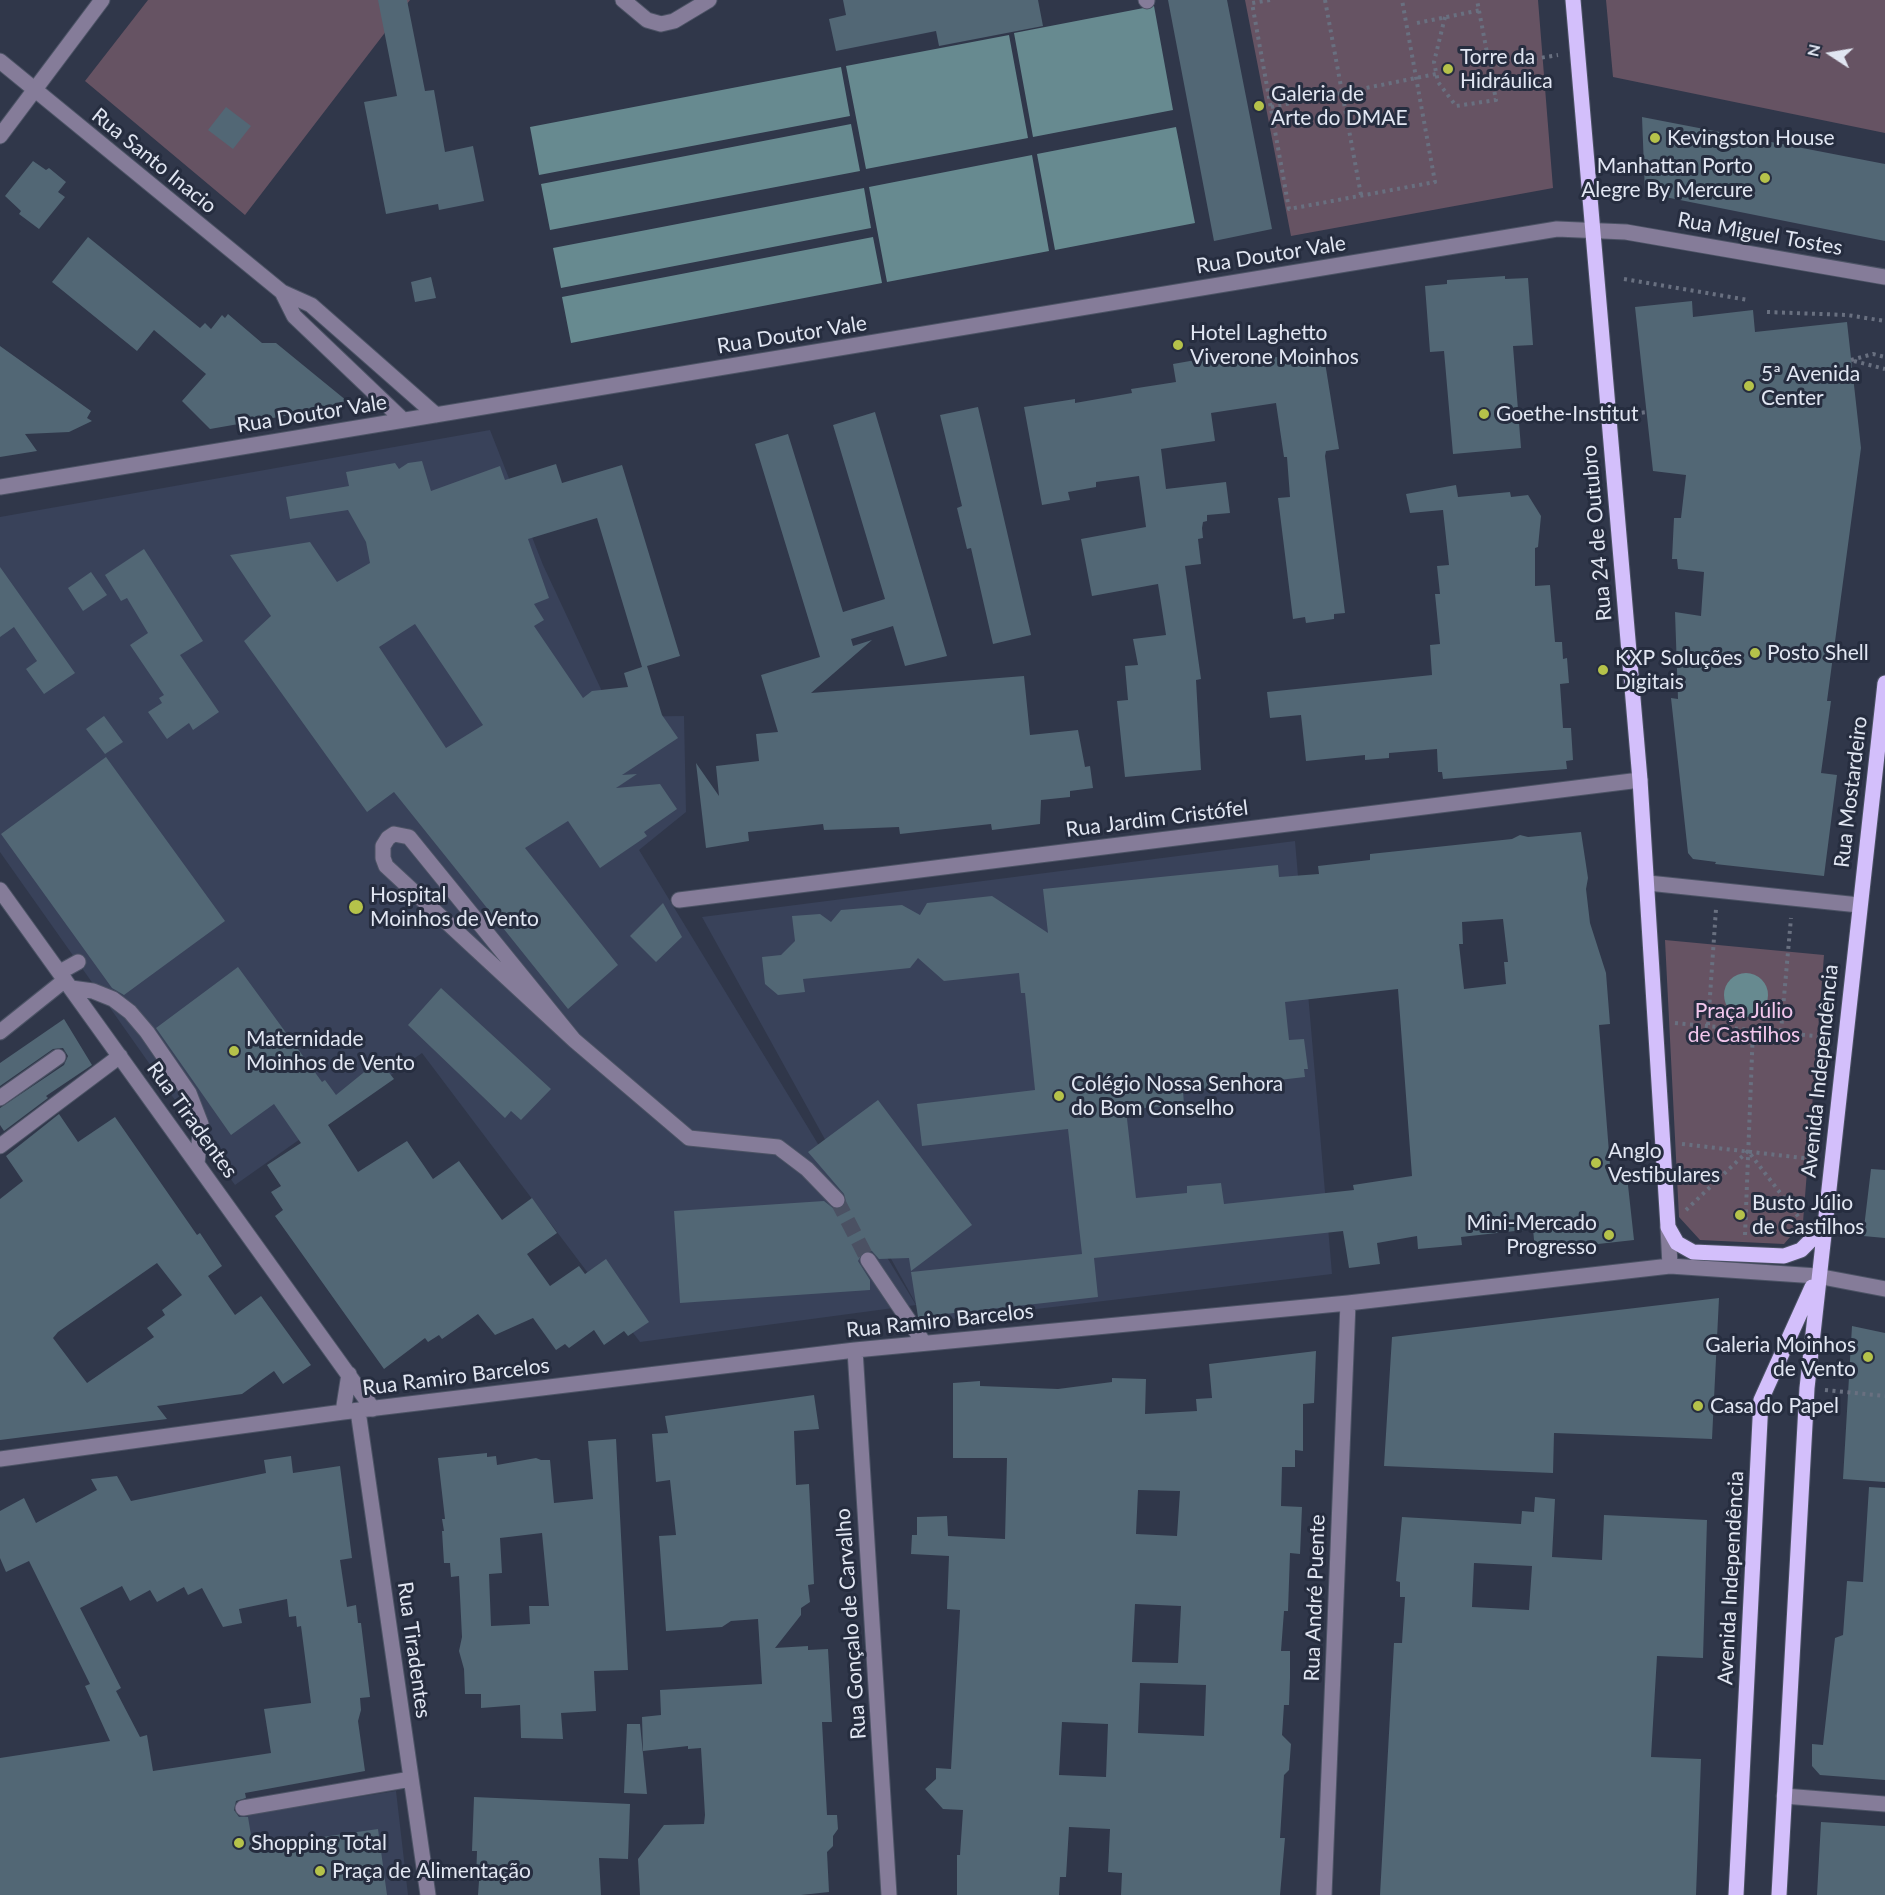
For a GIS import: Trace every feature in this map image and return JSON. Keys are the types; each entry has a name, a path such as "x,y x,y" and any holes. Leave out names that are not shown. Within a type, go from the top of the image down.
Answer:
{"main road":[{"name":"Rua 24 de Outubro","path":"1573,0 1648,883"},
{"name":"Rua Mostardeiro","path":"1859,905 1885,683"},
{"path":"1648,883 1668,1227 1677,1243 1684,1249 1744,1254 1792,1254 1810,1243 1823,1228"},
{"name":"Avenida Independência","path":"1779,1895 1807,1388 1817,1276 1846,1040 1859,905"},
{"name":"Avenida Independência","path":"1736,1895 1761,1401 1817,1276"}],"street":[{"path":"0,136 102,0"},
{"path":"623,0 647,20 661,24 674,21 710,0"},
{"name":"Rua Santo Inacio","path":"0,61 282,292 311,305 436,415"},
{"name":"Rua Doutor Vale","path":"0,487 1557,229 1591,229"},
{"name":"Rua Miguel Tostes","path":"1591,229 1626,232 1885,277"},
{"name":"Rua Santo Inacio","path":"282,292 294,316 403,420"},
{"name":"Rua Jardim Cristófel","path":"679,900 1640,780"},
{"path":"574,1040 409,837 394,834 388,838 383,846 386,866 574,1040 689,1138 778,1147 807,1169 837,1200"},
{"path":"1648,883 1859,905"},
{"name":"Rua Tiradentes","path":"0,890 349,1374 358,1411 428,1895"},
{"path":"0,1032 65,980 78,962"},
{"path":"65,980 113,999 130,1012 147,1032 189,1093 201,1124 197,1164"},
{"path":"0,1146 120,1056"},
{"path":"0,1098 58,1057"},
{"path":"1668,1227 1670,1266"},
{"path":"868,1260 924,1343"},
{"name":"Rua Ramiro Barcelos","path":"0,1459 358,1411 855,1350 1348,1303 1670,1266 1817,1276 1885,1289"},
{"name":"Rua André Puente","path":"1324,1895 1348,1303"},
{"name":"Rua Gonçalo de Carvalho","path":"855,1350 889,1895"},
{"name":"Rua Tiradentes","path":"349,1374 358,1411"},
{"path":"243,1808 411,1779"},
{"path":"1784,1796 1885,1804"}],"path":[{"path":"1270,0 1252,3 1289,208 1435,182 1402,0"},
{"path":"1325,0 1361,195"},
{"path":"1445,17 1434,62 1438,82 1456,106 1496,100 1481,10 1477,0"},
{"path":"1417,23 1481,10"},
{"path":"1490,66 1577,52"},
{"path":"1271,107 1436,74"},
{"path":"1624,279 1748,300"},
{"path":"1767,312 1847,315 1885,321"},
{"path":"1885,357 1873,354 1851,360 1885,369"},
{"path":"1708,1025 1718,891"},
{"path":"1781,1031 1793,899"},
{"path":"1656,1021 1781,1031 1846,1040"},
{"path":"1744,1254 1753,1029"},
{"path":"1663,1142 1832,1162"},
{"path":"1668,1227 1748,1151"},
{"path":"1748,1151 1803,1222 1823,1228"},
{"path":"1807,1388 1885,1396"}],"shaded area":[{"path":"1154,6 1173,110 1033,137 1014,33"},
{"path":"1009,35 1028,138 866,169 846,66"},
{"path":"841,67 850,116 539,175 530,127"},
{"path":"851,124 860,171 550,230 541,184"},
{"path":"1176,127 1195,223 1055,250 1037,154"},
{"path":"1032,155 1049,251 887,282 869,187"},
{"path":"864,188 871,228 561,288 553,248"},
{"path":"873,237 882,283 571,343 562,297"},
{"name":"Hospital Moinhos de Vento","path":"490,430 543,565 614,717 684,716 686,812 639,850 916,1305 640,1342 422,1053 235,1185 0,852 0,517"},
{"name":"Colégio Nossa Senhora do Bom Conselho","path":"1295,841 1332,1274 926,1322 702,917"},
{"path":"1746,973 1761,980 1768,995 1761,1010 1746,1017 1731,1010 1724,995 1731,980"},
{"name":"Shopping Total","path":"396,1791 408,1895 0,1895 192,1823"}],"green space":[{"path":"148,0 410,0 245,215 85,81"},
{"path":"1245,0 1538,0 1553,188 1291,236"},
{"path":"1606,0 1885,0 1885,133 1613,77"},
{"name":"Praça Júlio de Castilhos","path":"1665,940 1824,955 1803,1222 1784,1244 1700,1240 1679,1217"}],"building":[{"path":"378,0 407,0 425,91 434,90 445,152 473,146 484,201 439,210 438,204 386,214 364,102 397,96"},
{"path":"843,0 1038,0 1043,26 939,46 936,31 836,51 829,19 846,15"},
{"path":"1168,0 1227,0 1272,229 1214,241"},
{"path":"226,107 251,126 233,149 208,130"},
{"name":"Manhattan Porto Alegre By Mercure","path":"1642,117 1885,164 1885,241 1645,193"},
{"path":"33,161 46,170 49,168 66,182 58,192 65,197 39,229 19,214 21,211 5,196"},
{"path":"88,237 200,328 205,323 211,329 222,315 225,318 228,314 262,343 276,343 347,401 335,403 336,407 210,429 182,401 206,374 154,330 137,351 52,282"},
{"path":"1505,276 1505,279 1528,278 1533,345 1513,346 1521,448 1453,454 1444,351 1430,352 1425,286 1447,284 1447,280"},
{"path":"431,277 436,298 415,302 411,282"},
{"path":"1692,301 1693,317 1753,310 1755,332 1847,322 1861,448 1827,701 1831,701 1821,773 1837,775 1824,876 1715,864 1716,862 1693,859 1688,853 1671,698 1678,699 1675,612 1701,616 1704,572 1678,569 1677,559 1672,559 1674,518 1681,518 1686,475 1653,471 1635,307"},
{"path":"0,346 91,411 87,418 92,421 69,432 25,434 37,451 0,457"},
{"path":"1323,350 1339,449 1326,451 1325,456 1345,613 1334,614 1334,619 1306,623 1305,617 1293,619 1278,498 1290,497 1287,457 1284,457 1276,403 1211,413 1215,441 1161,449 1166,489 1226,482 1230,513 1207,515 1207,521 1203,522 1203,538 1198,539 1201,564 1185,566 1201,679 1196,680 1201,770 1125,777 1117,701 1128,700 1125,666 1138,665 1133,639 1166,635 1158,584 1092,596 1081,539 1146,527 1139,476 1096,482 1096,487 1068,492 1070,500 1042,505 1024,407 1075,399 1075,403 1132,393 1131,389 1176,382 1173,364 1230,354 1231,364"},
{"path":"978,407 1031,635 993,644 971,548 967,549 957,508 962,506 940,415"},
{"path":"875,412 947,656 905,666 893,626 851,639 853,646 872,640 811,693 1024,676 1030,735 1078,730 1085,767 1090,766 1093,788 1070,791 1070,797 1041,800 1040,824 992,830 991,824 900,834 899,827 824,830 823,824 748,832 749,841 706,848 696,763 719,796 716,766 759,761 756,734 778,732 761,675 820,657 755,444 788,434 843,612 885,599 833,425"},
{"path":"422,461 431,491 500,466 505,480 556,464 562,483 622,465 680,656 647,666 662,715 678,738 622,775 637,774 616,788 660,784 677,809 644,832 647,836 600,868 568,821 525,848 618,965 568,1009 394,792 367,812 244,641 271,616 230,555 310,542 337,582 370,563 366,542 348,510 290,519 286,497 349,486 346,472 395,463 399,469 408,463","holes":["597,518 642,667 624,673 628,687 592,691 583,698 534,626 544,620 534,604 549,598 528,539","415,624 483,725 446,748 379,647"]},
{"path":"1456,485 1458,497 1510,492 1511,497 1528,495 1541,516 1538,547 1535,548 1535,586 1550,585 1555,642 1562,642 1563,659 1567,658 1569,683 1560,684 1563,728 1571,728 1573,760 1566,761 1567,769 1443,779 1442,772 1438,772 1437,749 1389,753 1389,758 1365,760 1365,755 1306,761 1301,715 1270,718 1267,692 1432,675 1430,645 1440,644 1435,594 1440,594 1437,566 1449,565 1443,510 1410,513 1406,494"},
{"path":"144,549 203,641 180,655 219,712 193,730 189,723 167,739 148,712 162,703 159,698 164,695 130,645 148,633 127,598 121,601 105,575"},
{"path":"0,567 75,673 44,694 26,669 37,661 14,627 0,637"},
{"path":"91,572 107,595 83,611 68,588"},
{"path":"104,716 123,742 105,754 86,729"},
{"path":"106,757 225,921 124,995 112,988 1,834"},
{"path":"1581,832 1588,878 1586,889 1590,923 1606,973 1610,1024 1599,1025 1611,1178 1627,1176 1634,1240 1535,1251 1533,1229 1461,1237 1462,1245 1418,1249 1417,1236 1377,1243 1380,1264 1349,1268 1343,1231 1094,1258 1098,1297 918,1317 911,1272 1082,1254 1068,1129 922,1146 917,1104 1035,1090 1025,993 1021,993 1019,973 944,981 918,958 910,968 803,979 805,992 778,995 765,984 762,957 781,955 795,941 792,916 820,914 831,922 841,910 902,905 920,915 927,903 992,896 1048,933 1043,889 1278,865 1279,877 1319,874 1318,866 1370,860 1370,854 1512,839 1520,835 1528,837","holes":["1503,919 1508,962 1504,962 1506,984 1464,989 1459,944 1463,944 1462,922","1398,989 1412,1176 1353,1185 1354,1190 1224,1204 1221,1183 1187,1186 1187,1193 1136,1198 1126,1110 1184,1104 1183,1091 1305,1077 1304,1069 1308,1069 1304,1039 1289,1040 1285,1002"]},
{"path":"663,903 682,937 656,962 630,936"},
{"path":"238,967 322,1082 325,1080 336,1095 379,1060 394,1079 328,1125 358,1172 407,1141 433,1179 459,1161 502,1220 532,1198 557,1233 527,1254 550,1286 579,1266 585,1274 606,1259 649,1322 628,1336 624,1331 604,1345 594,1330 569,1348 565,1344 556,1350 533,1318 495,1335 478,1314 442,1339 439,1335 428,1342 425,1338 384,1369 275,1216 283,1210 271,1192 281,1186 267,1165 301,1143 274,1104 231,1135 156,1028"},
{"path":"441,988 551,1089 521,1120 511,1111 505,1118 408,1025"},
{"path":"64,1019 92,1065 46,1096 48,1098 4,1131 0,1125 0,1108 64,1065 68,1056 63,1048 53,1049 0,1086 0,1063"},
{"path":"878,1100 972,1225 911,1271 909,1258 879,1259 872,1251 863,1252 858,1261 870,1280 870,1290 680,1303 674,1211 824,1201 834,1209 840,1209 846,1202 844,1194 808,1152"},
{"path":"59,1114 78,1142 115,1117 197,1235 200,1233 222,1266 208,1276 235,1315 261,1296 311,1365 283,1384 274,1371 242,1394 157,1406 167,1419 0,1440 0,1199 23,1181 6,1156","holes":["157,1263 182,1295 162,1310 165,1315 147,1328 154,1337 87,1383 53,1338 58,1332"]},
{"path":"1871,1169 1885,1170 1885,1238 1863,1236"},
{"path":"1719,1298 1712,1439 1554,1433 1553,1473 1384,1466 1392,1337"},
{"name":"Galeria Moinhos de Vento","path":"1852,1326 1885,1333 1885,1482 1843,1479"},
{"path":"1316,1351 1314,1403 1303,1404 1303,1451 1295,1450 1295,1467 1282,1467 1281,1506 1302,1507 1300,1554 1290,1553 1288,1611 1284,1611 1281,1651 1290,1651 1289,1705 1284,1705 1282,1735 1291,1744 1289,1770 1284,1775 1280,1838 1285,1838 1280,1895 1121,1895 1122,1873 1108,1872 1110,1829 1069,1827 1066,1877 1060,1877 1059,1895 957,1895 957,1855 960,1855 963,1810 943,1809 925,1789 936,1779 936,1768 951,1769 960,1610 947,1609 949,1556 911,1554 912,1535 917,1535 917,1517 947,1516 948,1536 1005,1539 1007,1458 953,1458 953,1383 980,1381 980,1386 1058,1389 1112,1382 1112,1378 1146,1379 1145,1414 1197,1411 1196,1399 1212,1398 1209,1364","holes":["1138,1490 1180,1491 1177,1536 1136,1534","1135,1604 1181,1606 1178,1663 1132,1662","1140,1683 1206,1685 1204,1736 1138,1733","1062,1722 1108,1724 1106,1777 1059,1775"]},
{"path":"814,1395 819,1429 794,1431 796,1485 809,1484 814,1584 808,1585 810,1602 801,1608 801,1615 775,1648 808,1646 808,1650 828,1649 832,1722 822,1722 827,1815 837,1815 838,1829 833,1836 833,1846 827,1852 829,1892 801,1895 640,1895 638,1859 664,1825 704,1824 705,1815 701,1748 688,1749 688,1746 643,1751 642,1717 661,1715 660,1690 762,1684 758,1619 731,1621 722,1627 666,1631 659,1536 676,1535 670,1480 656,1482 652,1434 668,1433 665,1416"},
{"path":"616,1439 628,1670 594,1671 596,1711 561,1713 563,1739 521,1738 520,1705 481,1708 481,1694 465,1694 464,1669 459,1651 462,1637 459,1576 451,1577 450,1563 444,1563 442,1519 445,1519 438,1458 487,1453 487,1457 496,1456 497,1465 536,1458 550,1460 554,1503 593,1499 588,1441","holes":["542,1533 549,1606 529,1606 530,1624 491,1626 489,1574 502,1573 500,1538"]},
{"path":"291,1456 293,1473 340,1466 352,1558 340,1560 347,1607 356,1605 358,1623 361,1623 370,1697 360,1698 361,1710 358,1721 365,1771 245,1793 246,1798 236,1801 234,1810 239,1817 248,1817 253,1847 378,1829 387,1895 0,1895 0,1758 110,1741 85,1686 90,1684 29,1561 6,1572 0,1558 0,1511 24,1498 36,1523 97,1490 91,1479 117,1476 131,1501 266,1473 264,1460","holes":["122,1586 130,1601 150,1590 157,1602 184,1587 188,1595 202,1588 223,1627 242,1623 239,1609 287,1599 289,1617 296,1616 297,1627 301,1626 311,1703 264,1709 271,1753 153,1771 147,1735 140,1737 116,1691 121,1688 80,1608"]},
{"path":"1869,1487 1885,1488 1885,1780 1820,1775 1812,1766 1812,1744 1823,1745 1835,1638 1843,1635 1847,1581 1863,1582"},
{"path":"1535,1497 1555,1499 1552,1557 1602,1560 1604,1515 1707,1520 1703,1658 1657,1656 1651,1757 1701,1759 1696,1895 1380,1895 1394,1643 1402,1643 1405,1597 1400,1597 1400,1582 1396,1581 1402,1517 1521,1524 1522,1511 1534,1512","holes":["1474,1563 1532,1566 1529,1610 1472,1607"]},
{"path":"627,1724 640,1724 647,1794 624,1793"},
{"path":"474,1797 630,1804 628,1859 599,1858 601,1895 478,1895 477,1851 472,1851"},
{"path":"1821,1822 1885,1826 1885,1895 1817,1895"}],"tunnel":[{"path":"837,1200 868,1260"}],"place":[{"name":"Torre da Hidráulica","path":"1448,69"},
{"name":"Galeria de Arte do DMAE","path":"1259,106"},
{"name":"Kevingston House","path":"1655,138"},
{"name":"Manhattan Porto Alegre By Mercure","path":"1765,178"},
{"name":"Hotel Laghetto Viverone Moinhos","path":"1178,345"},
{"name":"5ª Avenida Center","path":"1749,386"},
{"name":"Goethe-Institut","path":"1484,414"},
{"name":"Posto Shell","path":"1755,653"},
{"name":"KXP Soluções Digitais","path":"1603,670"},
{"name":"Hospital Moinhos de Vento","path":"356,907"},
{"name":"Maternidade Moinhos de Vento","path":"234,1051"},
{"name":"Colégio Nossa Senhora do Bom Conselho","path":"1059,1096"},
{"name":"Anglo Vestibulares","path":"1596,1163"},
{"name":"Busto Júlio de Castilhos","path":"1740,1215"},
{"name":"Mini-Mercado Progresso","path":"1609,1235"},
{"name":"Galeria Moinhos de Vento","path":"1868,1357"},
{"name":"Casa do Papel","path":"1698,1406"},
{"name":"Shopping Total","path":"239,1843"},
{"name":"Praça de Alimentação","path":"320,1871"}]}
